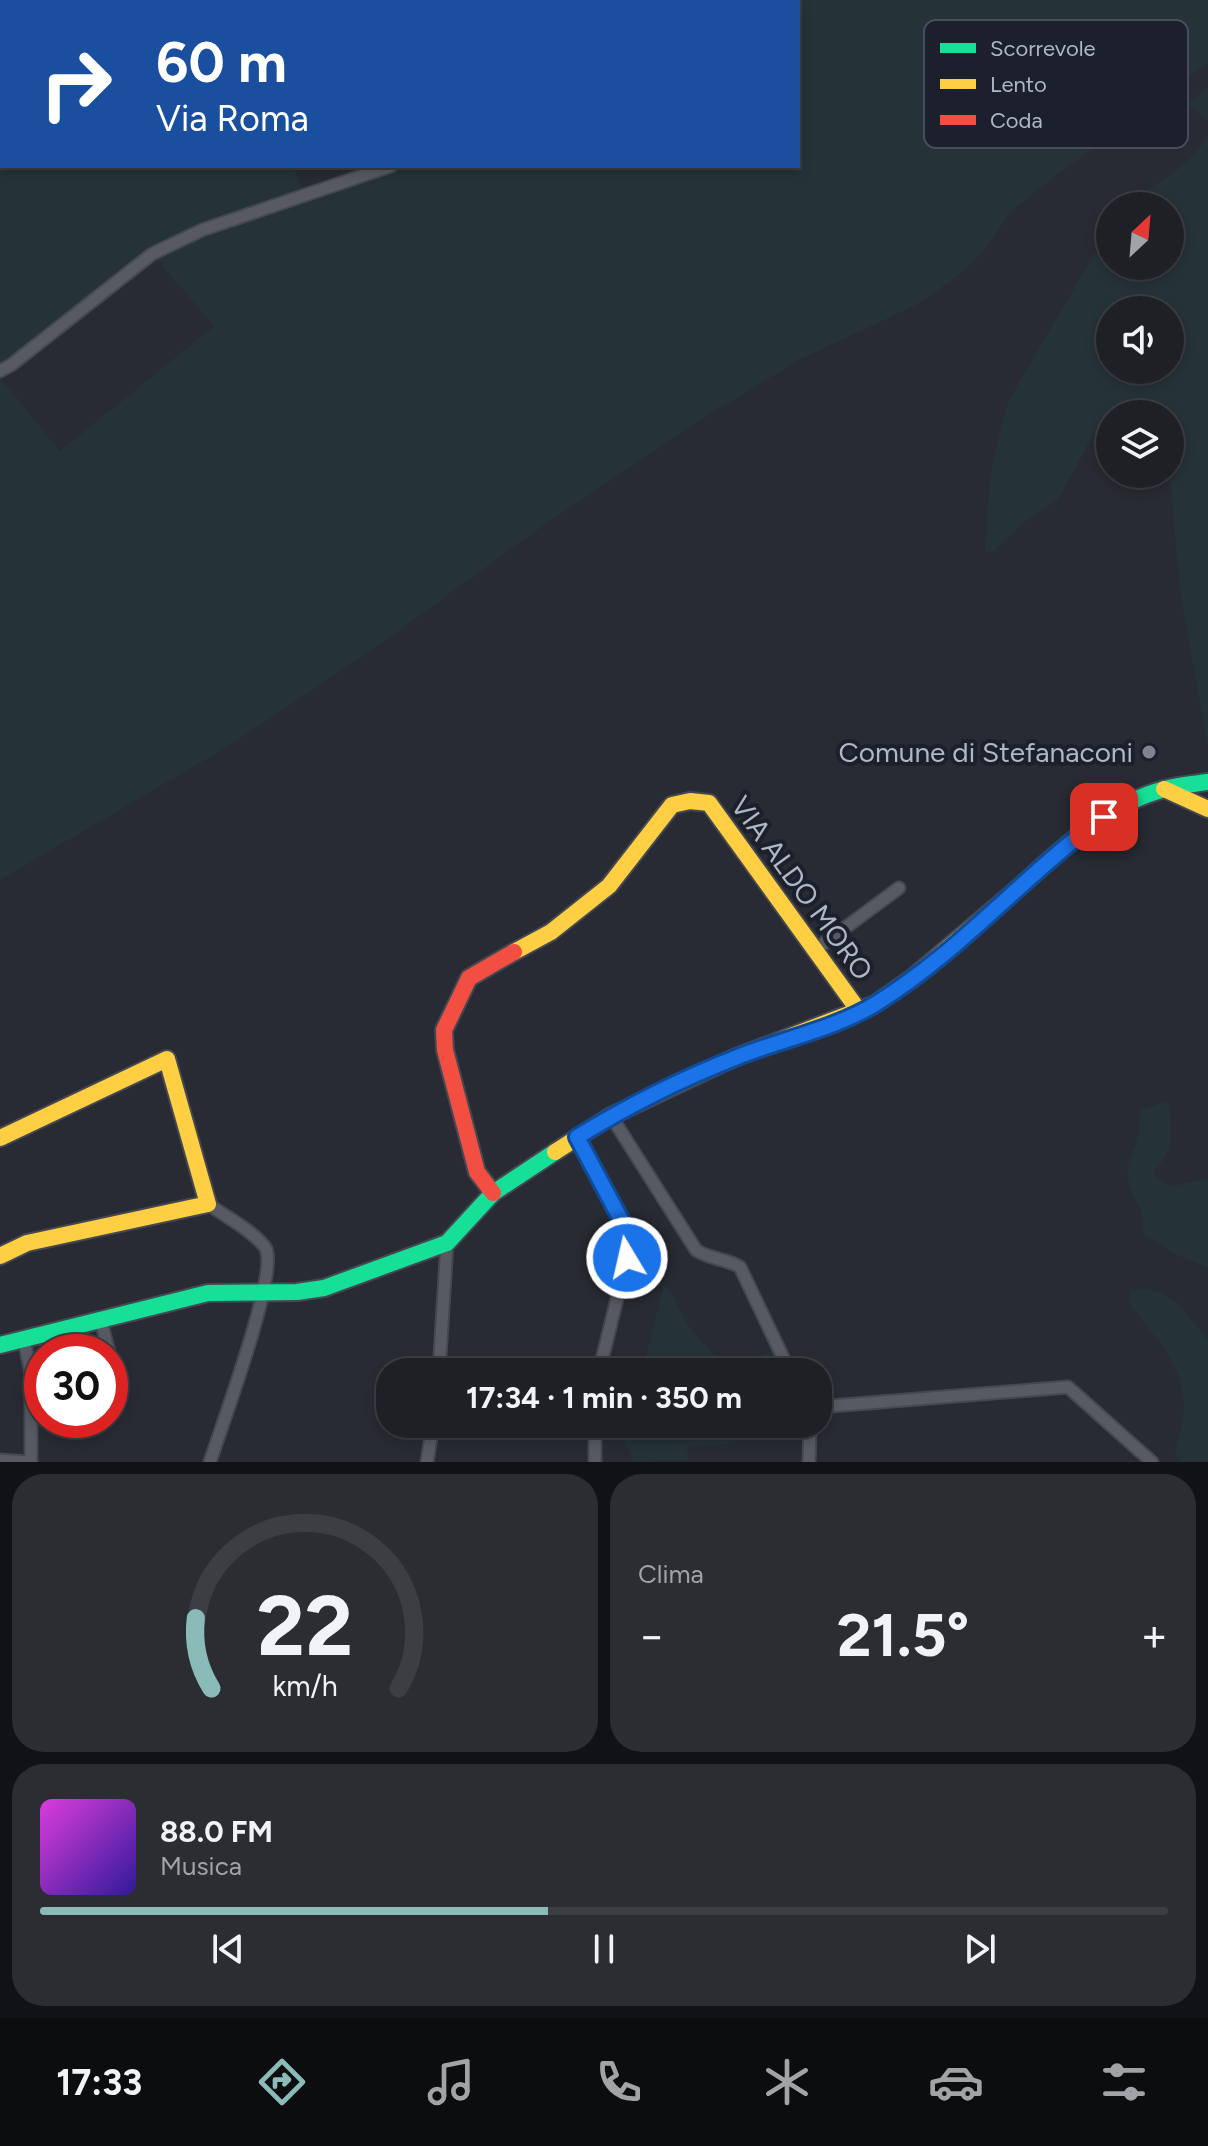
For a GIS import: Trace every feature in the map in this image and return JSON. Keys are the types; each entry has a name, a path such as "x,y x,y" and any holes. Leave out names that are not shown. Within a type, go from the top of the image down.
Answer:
{"street":[{"path":"0,371 80,314 152,254 202,230 385,168"},
{"path":"48,1334 208,1293 264,1293 324,1288 447,1243 493,1193 611,1116 736,1057 875,1004 911,979 1030,879 1069,842 1104,817 1164,789 1208,782"},
{"path":"1164,789 1208,809"},
{"name":"VIA ALDO MORO","path":"493,1193 477,1172 445,1050 444,1030 457,1000 469,978 551,932 609,886 672,805 690,801 709,803 859,1011"},
{"path":"815,950 899,888"},
{"path":"0,1138 167,1059 208,1204 262,1243 268,1253 264,1293 210,1462"},
{"path":"611,1116 696,1250 710,1260 728,1260 740,1267 783,1358"},
{"path":"577,1137 627,1231 627,1258 602,1358"},
{"path":"0,1256 27,1243 208,1204"},
{"path":"440,1358 447,1243"},
{"path":"101,1321 105,1334"},
{"path":"0,1345 24,1340"},
{"path":"832,1406 1068,1387 1152,1462"},
{"path":"0,1460 30,1462 32,1438"},
{"path":"427,1462 431,1438"},
{"path":"595,1438 595,1462"},
{"path":"809,1462 810,1438"}],"shaded area":[{"path":"800,0 1208,0 1208,63 1188,78 1188,20 924,20 924,148 1094,148 1010,213 986,249 954,279 916,305 799,360 700,420 540,528 378,646 232,744 0,880 0,378 60,451 214,326 152,254 0,371 0,168 294,168 306,195 385,168 800,168"},
{"path":"1208,87 1208,121 1188,104"},
{"path":"1208,134 1208,748 1179,586 1171,488 1184,488 1184,400 1096,400 1096,430 1058,500 1022,524 993,552 985,552 991,474 1010,398 1096,251 1096,280 1184,280 1184,192 1144,192 1192,156"},
{"path":"1167,1101 1171,1138 1155,1175 1173,1186 1208,1178 1208,1267 1179,1256 1144,1235 1141,1212 1129,1186 1127,1167 1136,1143 1141,1110"},
{"path":"664,1285 671,1292 689,1327 717,1358 646,1358"},
{"path":"1143,1288 1162,1293 1179,1304 1208,1340 1208,1462 1181,1462 1175,1454 1184,1411 1182,1390 1165,1350 1129,1303 1130,1292"},
{"path":"775,1350 778,1358 756,1358"},
{"path":"626,1438 736,1438 737,1443 687,1448 689,1460 632,1462 631,1450 625,1446"}],"traffic: fast":[{"path":"1002,902 1078,836 1119,808 1165,789 1208,782"},
{"path":"0,1345 208,1293 297,1292 324,1288 447,1243 493,1193 555,1152"}],"traffic: slow":[{"path":"1164,789 1208,809"},
{"path":"514,952 551,932 609,886 672,805 690,801 709,803 859,1011"},
{"path":"555,1152 611,1116 736,1057 875,1004 911,979 1002,902"},
{"path":"0,1138 167,1059 208,1204 27,1243 0,1256"}],"traffic: jam":[{"path":"493,1193 477,1172 445,1050 444,1030 469,978 514,952"}],"place":[{"name":"Comune di Stefanaconi","path":"1149,752"}],"route":[{"path":"627,1258 627,1231 577,1137 677,1083 875,1004 911,979 1030,879 1069,842 1104,817"}]}
